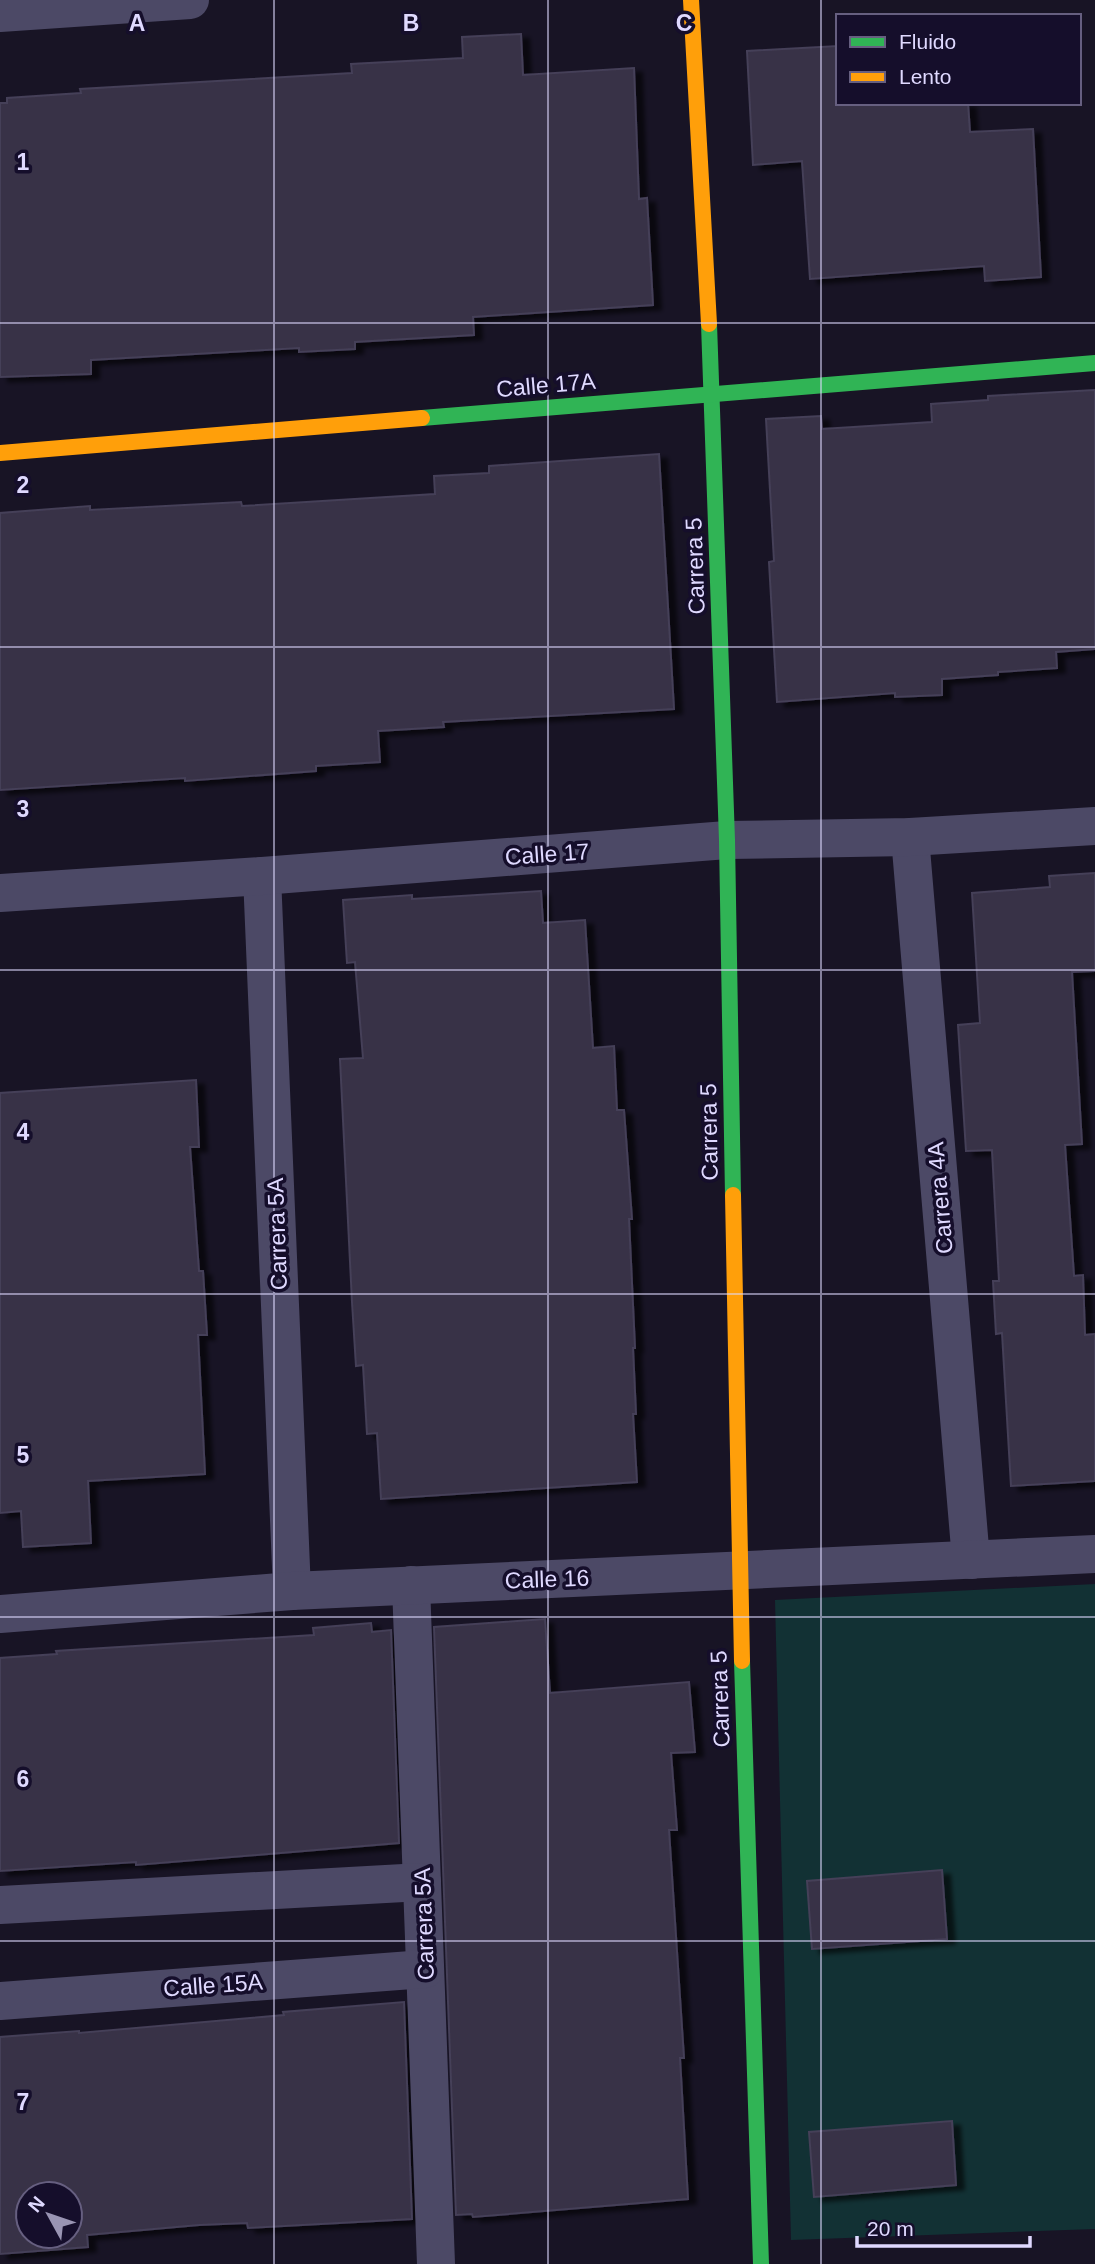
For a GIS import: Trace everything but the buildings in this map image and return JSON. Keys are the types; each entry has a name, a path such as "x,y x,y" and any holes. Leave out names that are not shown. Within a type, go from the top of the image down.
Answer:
{"street":[{"path":"0,13 190,0"},
{"name":"Carrera 5","path":"691,0 713,394 727,841 739,1571 761,2264"},
{"name":"Calle 17A","path":"0,453 1095,363"},
{"name":"Calle 17","path":"0,892 262,876 727,841 910,837 1095,826"},
{"name":"Carrera 4A","path":"910,837 971,1560"},
{"name":"Carrera 5A","path":"262,876 292,1591"},
{"name":"Calle 16","path":"0,1614 292,1591 1095,1554"},
{"name":"Carrera 5A","path":"411,1585 436,2264"},
{"path":"0,1905 422,1882"},
{"name":"Calle 15A","path":"0,2001 425,1969"}],"green space":[{"path":"1095,1584 1095,2229 791,2240 775,1600"}],"traffic: fast":[{"path":"709,324 727,840 733,1195"},
{"path":"422,418 1095,363"},
{"path":"742,1661 761,2264"}],"traffic: slow":[{"path":"691,0 709,324"},
{"path":"0,453 422,418"},
{"path":"733,1195 742,1661"}]}
